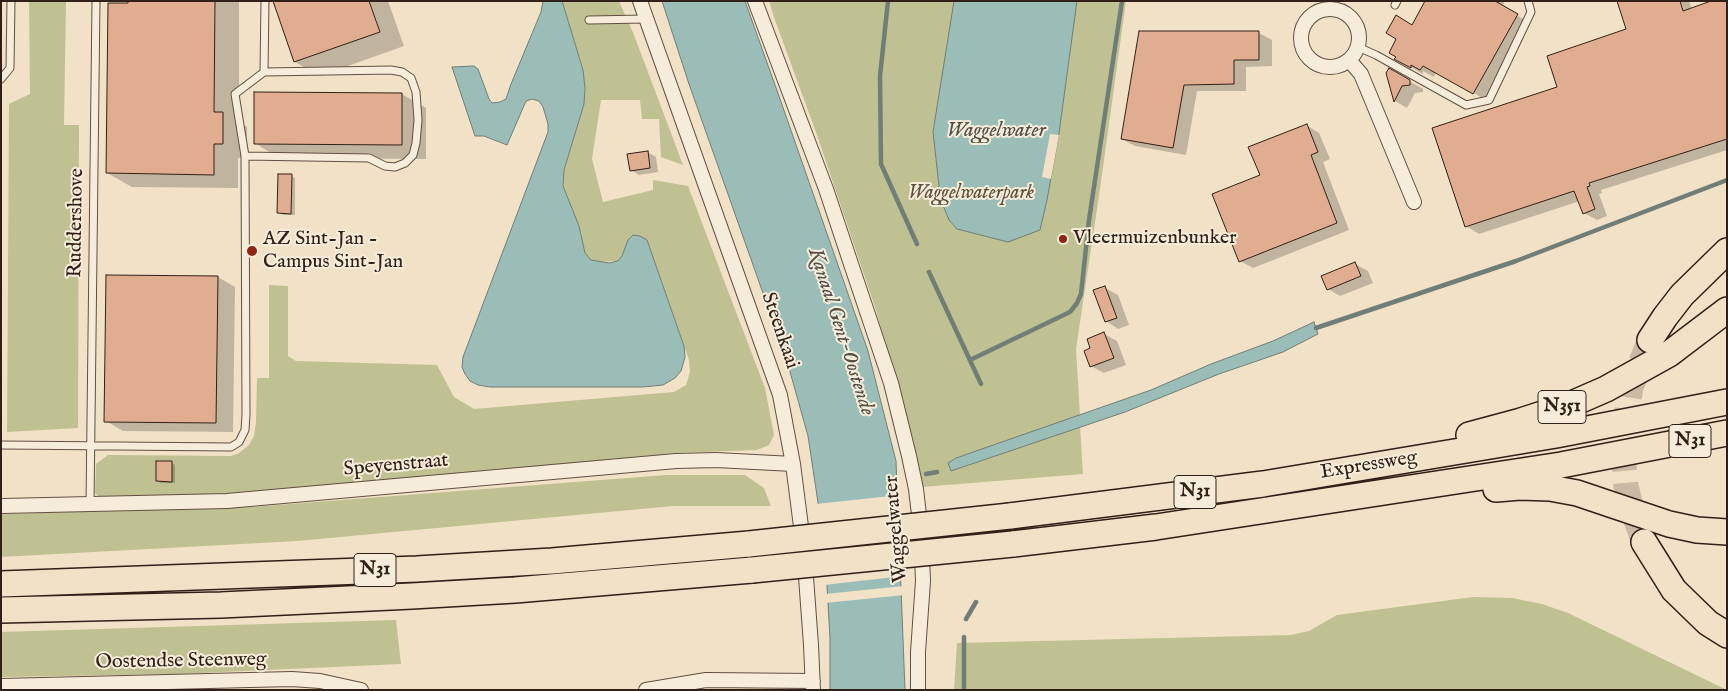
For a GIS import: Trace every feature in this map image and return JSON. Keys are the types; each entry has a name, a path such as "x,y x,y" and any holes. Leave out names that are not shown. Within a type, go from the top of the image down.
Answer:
{"highway":[{"path":"1650,340 1682,296 1727,251"},
{"name":"N351","path":"1381,464 1409,446 1472,434 1521,421 1567,406 1606,389 1669,354 1727,310"},
{"name":"Expressweg","path":"1,584 456,567 552,561 749,544 1010,516 1263,484 1556,435 1727,402"},
{"name":"Expressweg","path":"1,610 220,605 422,595 752,570 1013,544 1166,525 1561,465 1727,433"},
{"path":"1417,487 1468,492 1520,487 1550,488 1585,495 1669,524 1697,530 1727,532"},
{"path":"1644,542 1674,590 1708,623 1727,635"}],"street":[{"name":"Steenkaai","path":"640,1 780,395 793,464 804,550 813,686"},
{"name":"Waggelwater","path":"755,1 826,189 891,384 909,456 916,489 920,523 923,581 918,652 918,690"},
{"path":"1346,7 1357,27 1358,46 1349,60 1342,65 1324,67 1315,63 1307,56 1302,47 1300,36 1308,17 1325,8 1346,7"},
{"path":"1349,60 1361,74 1414,202"},
{"name":"Speyenstraat","path":"1,506 227,501 676,461 716,460 793,464"},
{"name":"Oostendse Steenweg","path":"1,686 292,680 320,681 361,690"},
{"path":"646,690 706,680 813,686"}],"lane":[{"path":"1,79 10,68 11,1"},
{"name":"Ruddershove","path":"90,504 96,1"},
{"path":"264,72 265,1"},
{"path":"1358,46 1466,105 1489,100 1531,12 1528,1"},
{"path":"589,20 646,19"},
{"path":"1,445 230,447 239,442 245,430 246,414 246,156 235,94 264,72 390,70 402,72 411,78 416,92 418,120 413,155 405,163 395,167 386,166 370,158 246,156"}],"green space":[{"path":"29,1 66,1 64,125 79,125 78,428 7,432 9,104 30,94"},
{"path":"562,1 619,1 634,35 683,165 661,157 659,119 642,119 640,100 601,100 592,159 603,202 653,190 653,180 688,186 765,388 774,435 769,445 757,450 676,453 227,496 102,499 95,493 96,464 108,455 231,456 239,453 249,445 254,436 256,422 257,378 269,378 269,285 288,286 288,356 296,361 437,365 454,397 474,409 674,392 686,385 690,372 689,360 647,240 628,240 618,261 596,262 591,260 585,253 579,226 563,186 564,170 584,104 585,88 583,70"},
{"name":"Waggelwaterpark","path":"769,1 1126,1 1076,349 1080,416 956,458 948,463 951,471 1080,426 1083,474 922,487 876,310 817,135"},
{"path":"666,475 745,475 764,488 771,506 673,506 297,541 1,557 1,514 251,507"},
{"path":"1473,597 1512,598 1542,604 1568,613 1727,690 954,690 957,643 1291,635 1309,631 1337,615"},
{"path":"396,620 401,664 177,674 1,677 1,632"}],"water":[{"path":"543,1 562,1 583,70 585,88 584,104 564,170 563,186 579,226 585,253 591,260 609,263 618,261 628,240 633,235 647,240 684,346 685,357 681,371 675,378 663,385 643,387 490,387 478,385 470,381 462,367 463,357 548,132 548,124 543,107 539,101 532,99 526,101 507,145 484,136 475,136 452,67 474,66 478,69 492,103 506,99 541,12"},
{"name":"Kanaal Gent-Oostende","path":"662,1 745,1 780,99 868,351 896,461 905,690 830,690 830,639 825,549 808,436 787,361 689,84"},
{"name":"Waggelwater","path":"954,1 1077,1 1059,133 1040,230 1008,242 957,229 949,220 942,203 932,195 939,186 933,132"},
{"path":"1314,322 1318,334 1283,352 1219,374 1125,412 951,471 948,463 956,458 1151,390 1211,364 1273,341"}],"pier":[{"path":"1050,134 1059,135 1051,179 1042,177"},
{"path":"900,495 904,576 824,585 816,504"},
{"path":"904,586 904,595 825,603 825,594"}],"building":[{"path":"128,1 215,1 214,112 223,112 223,144 214,144 214,175 106,173 108,3 128,3"},
{"path":"273,1 369,1 380,32 294,62"},
{"path":"1425,1 1495,1 1518,14 1473,94 1423,66 1420,70 1411,65 1411,68 1394,59 1396,57 1389,53 1396,39 1386,33 1396,15 1412,25"},
{"path":"1617,1 1680,1 1683,11 1711,1 1727,1 1727,139 1589,183 1590,186 1587,187 1595,209 1583,214 1574,191 1465,227 1432,128 1557,87 1547,56 1626,29"},
{"path":"1139,31 1259,31 1259,60 1234,60 1234,84 1184,85 1173,148 1121,139"},
{"path":"1389,68 1410,80 1410,85 1402,86 1394,102 1386,73"},
{"path":"254,92 402,93 402,145 254,144"},
{"path":"1307,124 1318,152 1311,155 1337,223 1239,262 1212,194 1260,175 1248,147"},
{"path":"648,151 650,168 630,171 627,154"},
{"path":"278,174 292,174 291,214 277,213"},
{"path":"1355,262 1361,276 1327,290 1321,276"},
{"path":"106,275 218,276 216,423 104,422"},
{"path":"1105,286 1117,318 1105,322 1093,290"},
{"path":"1104,332 1114,358 1090,367 1084,351 1090,348 1087,339"},
{"path":"156,461 172,461 172,482 156,481"}],"waterway":[{"path":"888,1 880,76 881,164 917,244"},
{"path":"970,360 1070,312 1081,294 1089,220 1122,1"},
{"path":"1316,328 1516,261 1727,180"},
{"path":"929,272 981,384"},
{"path":"926,474 937,472"},
{"path":"966,619 976,602"},
{"path":"964,637 964,690"}],"tunnel":[{"path":"1644,542 1632,510 1626,486 1624,430 1631,387 1650,340"}],"place":[{"name":"Vleermuizenbunker","path":"1063,239"},
{"name":"AZ Sint-Jan - Campus Sint-Jan","path":"252,251"}]}
